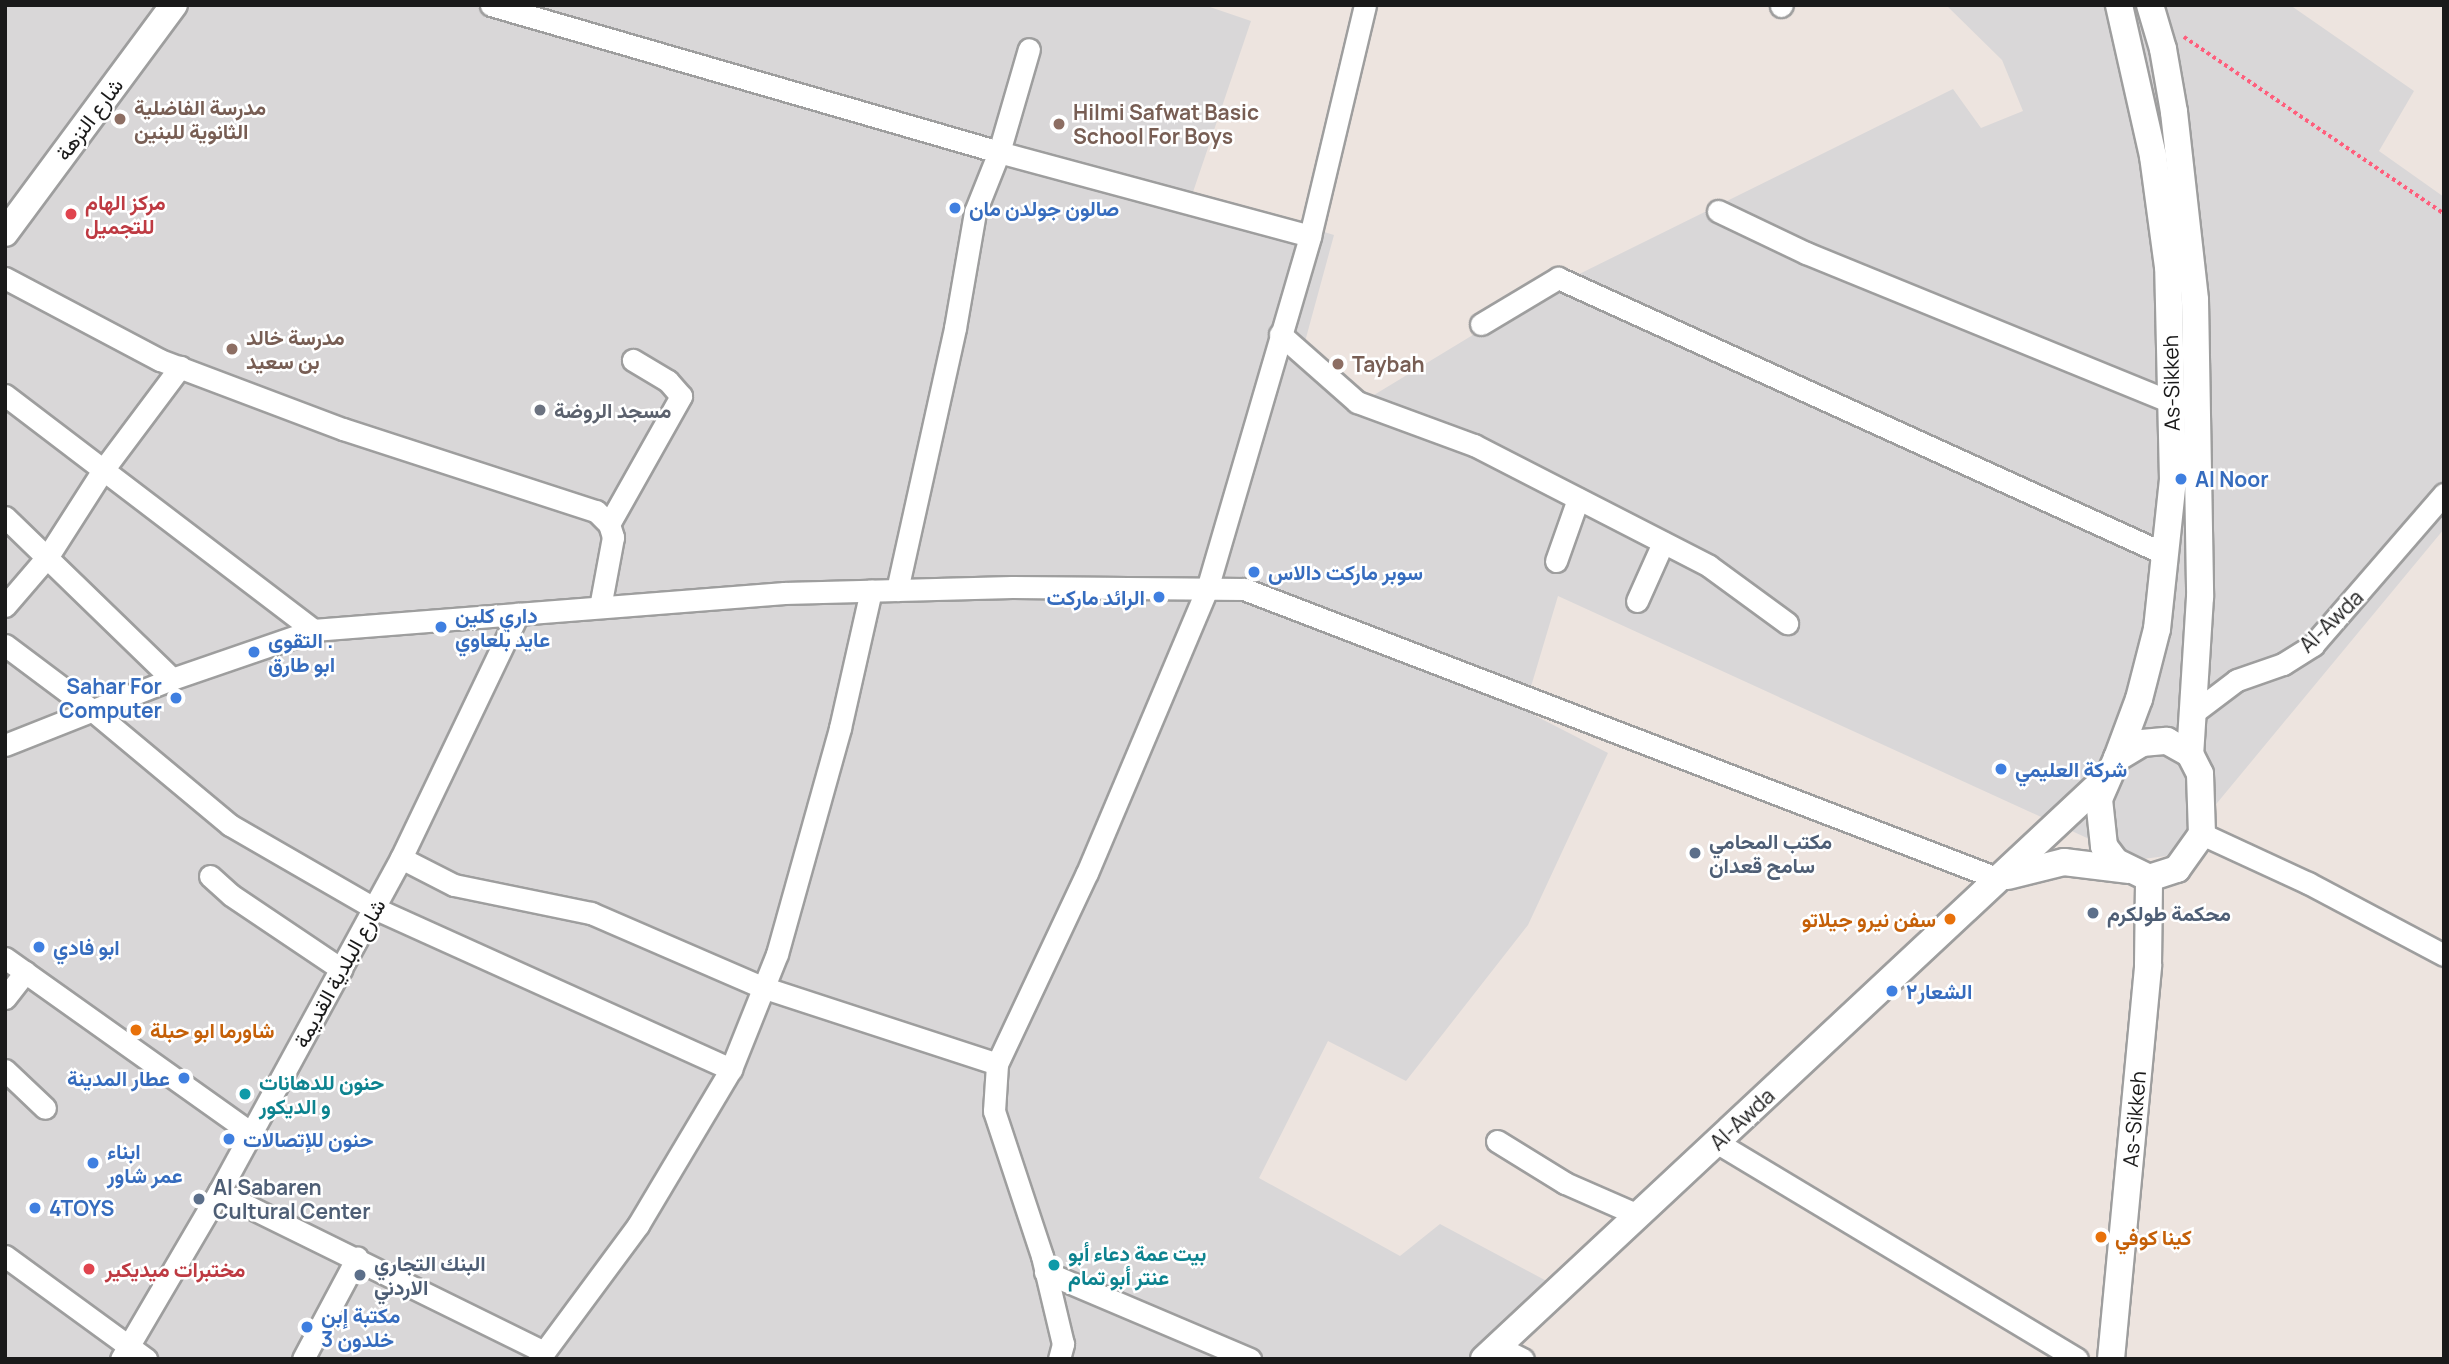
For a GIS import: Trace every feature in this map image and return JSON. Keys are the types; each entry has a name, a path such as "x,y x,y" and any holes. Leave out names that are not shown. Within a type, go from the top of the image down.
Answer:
{"street":[{"name":"شارع النزهة","path":"5,233 174,5"},
{"path":"491,5 999,152 1310,236"},
{"path":"1059,1359 1063,1344 1045,1272 994,1111 997,1064 1087,873 1207,589 1310,236 1365,5"},
{"name":"As-Sikkeh","path":"2111,768 2139,699 2157,629 2173,480 2168,267 2153,156 2119,5"},
{"name":"As-Sikkeh","path":"2152,11 2178,139 2195,300 2200,597 2190,754"},
{"path":"897,590 955,328 975,212 999,152 1029,49"},
{"path":"1718,211 1806,253 2172,402"},
{"path":"5,278 180,367 342,429 596,511 609,524 612,537 600,607"},
{"path":"1481,324 1558,278 2165,554"},
{"path":"1280,334 1357,402 1474,445 1709,566 1787,623"},
{"path":"609,524 681,396 668,381 633,360"},
{"path":"5,606 48,556 103,470 180,367"},
{"path":"5,395 314,630"},
{"name":"Al-Awda","path":"2192,715 2237,680 2283,664 2313,645 2444,494"},
{"path":"1556,561 1578,499"},
{"path":"5,517 173,679"},
{"path":"1637,601 1663,543"},
{"path":"11,736 92,710 314,630 600,607 871,590 1244,589 1999,879 2064,862 2138,874 2177,869 2202,834 2200,774 2190,754 2167,741 2142,743 2111,768 2099,799 2100,830 2104,846 2138,874"},
{"path":"219,1192 357,1258 542,1355 638,1225 731,1069 776,954 840,729 871,590"},
{"name":"شارع البلدية القديمة","path":"132,1355 401,858 518,614"},
{"path":"5,645 92,710 230,825 374,908 731,1069"},
{"name":"Al-Awda","path":"1490,1352 1999,879 2111,768"},
{"path":"2202,834 2308,883 2444,955"},
{"path":"401,858 454,885 566,906 616,921 762,987 997,1064"},
{"name":"As-Sikkeh","path":"2111,1359 2148,965 2138,874"},
{"path":"209,876 230,895 341,969"},
{"path":"5,958 251,1133"},
{"path":"5,999 25,972"},
{"path":"5,1070 45,1108"},
{"path":"1497,1141 1565,1182 1638,1215"},
{"path":"1716,1142 2077,1359"},
{"path":"5,1256 132,1355"},
{"path":"303,1359 357,1258"},
{"path":"1045,1272 1250,1359"},
{"path":"1490,1352 1523,1359"}],"path":[{"path":"2152,11 2444,214"}],"shaded area":[{"path":"5,5 1204,5 1251,21 1193,192 1334,235 1300,360 1369,398 1547,290 1953,89 1981,128 2023,111 2002,60 1946,5 2290,5 2414,91 2379,151 2444,197 2444,529 2174,855 2135,860 1558,596 1524,710 1608,753 1528,925 1406,1081 1328,1041 1259,1178 1400,1256 1440,1224 1556,1286 1486,1359 5,1359"}],"place":[{"name":"مدرسة الفاضلية الثانوية للبنين","path":"120,119"},
{"name":"Hilmi Safwat Basic School For Boys","path":"1059,124"},
{"name":"صالون جولدن مان","path":"955,208"},
{"name":"مركز الهام للتجميل","path":"71,214"},
{"name":"مدرسة خالد بن سعيد","path":"232,349"},
{"name":"Taybah","path":"1338,364"},
{"name":"مسجد الروضة","path":"540,410"},
{"name":"Al Noor","path":"2181,479"},
{"name":"سوبر ماركت دالاس","path":"1254,572"},
{"name":"الرائد ماركت","path":"1159,597"},
{"name":"داري كلين عايد بلعاوي","path":"441,627"},
{"name":"التقوى . ابو طارق","path":"254,652"},
{"name":"Sahar For Computer","path":"176,698"},
{"name":"شركة العليمي","path":"2001,769"},
{"name":"مكتب المحامي سامح قعدان","path":"1695,853"},
{"name":"محكمة طولكرم","path":"2093,913"},
{"name":"سفن نيرو جيلاتو","path":"1950,919"},
{"name":"ابو فادي","path":"39,947"},
{"name":"الشعار٢","path":"1892,991"},
{"name":"شاورما ابو حبلة","path":"136,1030"},
{"name":"عطار المدينة","path":"184,1078"},
{"name":"حنون للدهانات و الديكور","path":"245,1094"},
{"name":"حنون للإتصالات","path":"229,1139"},
{"name":"ابناء عمر شاور","path":"93,1163"},
{"name":"Al Sabaren Cultural Center","path":"199,1199"},
{"name":"4TOYS","path":"35,1208"},
{"name":"كينا كوفي","path":"2101,1237"},
{"name":"بيت عمة دعاء أبو عنتر أبو تمام","path":"1054,1265"},
{"name":"مختبرات ميديكير","path":"89,1269"},
{"name":"البنك التجاري الاردني","path":"360,1275"},
{"name":"مكتبة إبن خلدون 3","path":"307,1327"}]}
